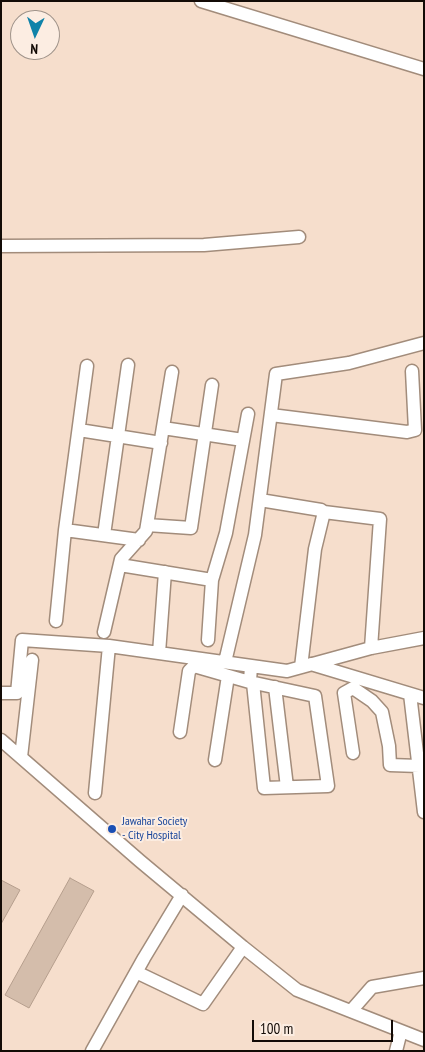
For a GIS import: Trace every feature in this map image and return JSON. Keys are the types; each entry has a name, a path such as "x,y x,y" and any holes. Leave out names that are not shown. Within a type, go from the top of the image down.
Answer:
{"street":[{"path":"201,1 424,69"},
{"path":"1,246 204,245 299,237"},
{"path":"225,662 255,535 276,374 349,363 424,342"},
{"path":"104,535 128,365"},
{"path":"56,621 65,530 87,366"},
{"path":"271,415 407,432 415,430 412,371"},
{"path":"104,632 121,559 146,531 172,372"},
{"path":"147,524 191,528 212,385"},
{"path":"208,640 212,580 226,532 248,414"},
{"path":"163,428 243,440"},
{"path":"78,430 161,442"},
{"path":"260,500 324,512 380,519 371,648"},
{"path":"306,665 315,549 324,512"},
{"path":"65,530 138,540"},
{"path":"120,565 212,580"},
{"path":"158,653 165,572"},
{"path":"1,693 17,693 22,640 109,646 287,671 371,648 424,638"},
{"path":"95,792 109,646"},
{"path":"21,757 32,660"},
{"path":"306,665 424,698"},
{"path":"180,732 189,671 194,666 250,682 314,696 328,786 264,788 252,683 250,682 251,666"},
{"path":"215,760 228,676"},
{"path":"275,687 287,787"},
{"path":"353,753 344,693 353,688 372,701 382,712 389,746 390,765 419,766"},
{"path":"410,694 424,812"},
{"path":"1,740 140,861 242,947 297,990 424,1040"},
{"path":"92,1051 182,895"},
{"path":"136,972 203,1004 242,947"},
{"path":"350,1011 372,987 424,978"},
{"path":"396,1051 401,1031"}],"building":[{"path":"70,878 94,891 29,1008 5,995"},
{"path":"1,880 20,890 1,924"}],"place":[{"name":"Jawahar Society - City Hospital","path":"112,829"}]}
